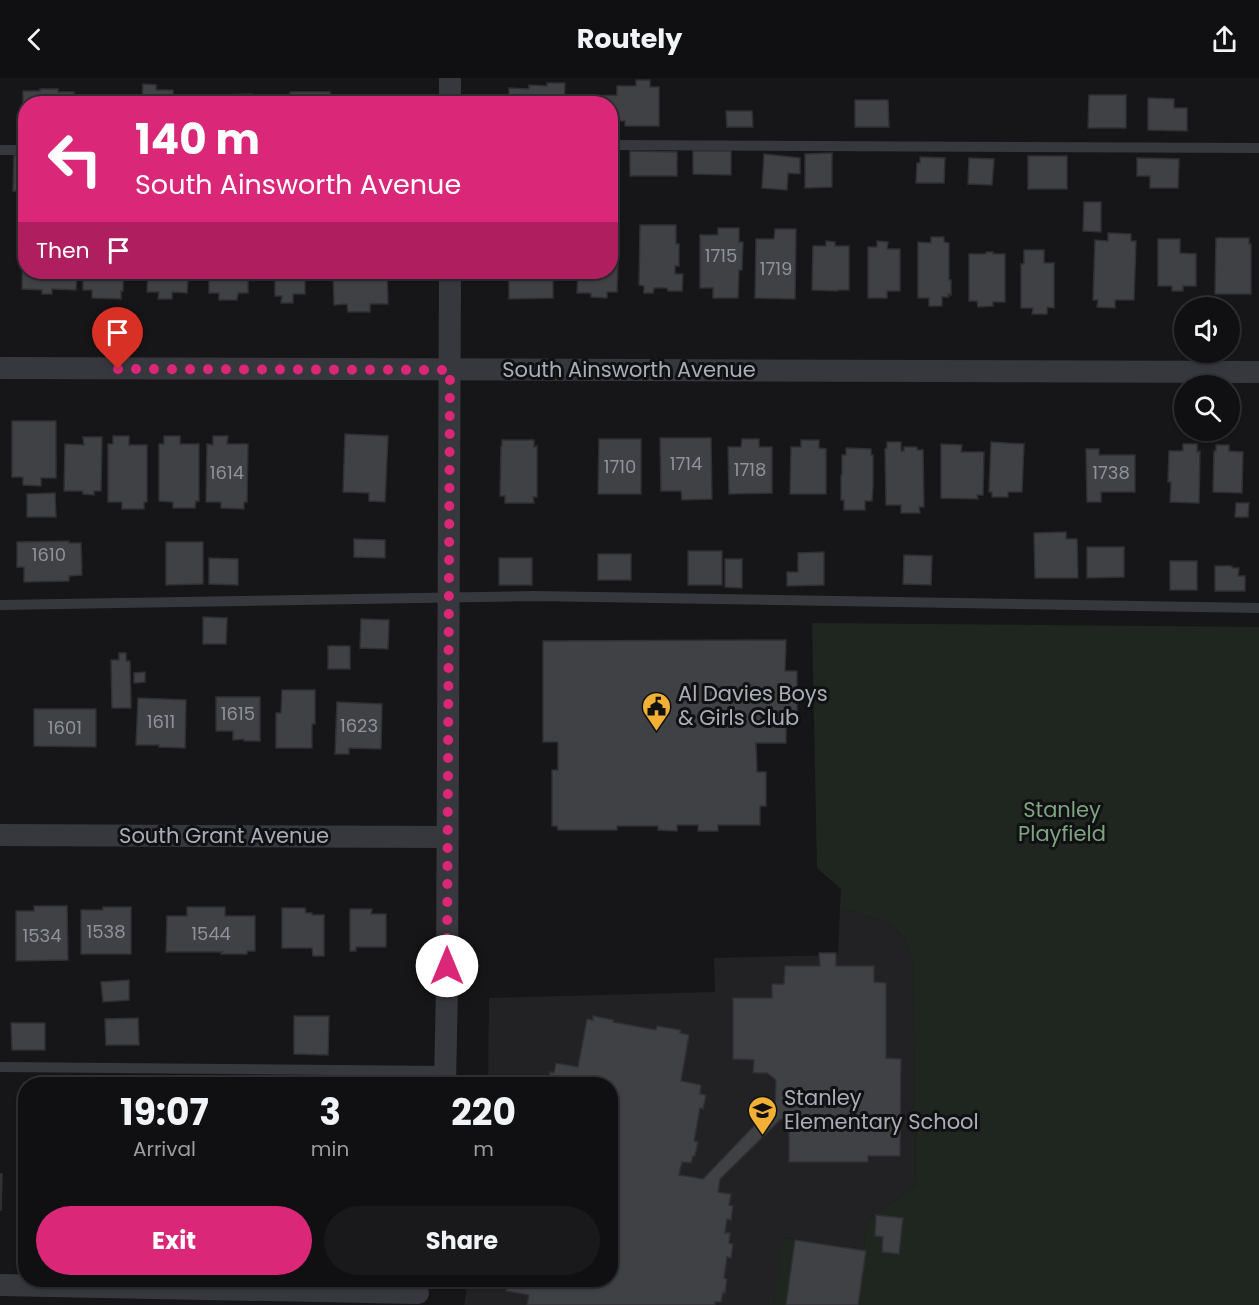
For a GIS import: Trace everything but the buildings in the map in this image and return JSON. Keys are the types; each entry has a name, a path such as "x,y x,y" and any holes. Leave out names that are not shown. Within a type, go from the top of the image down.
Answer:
{"street":[{"path":"450,78 450,96"},
{"path":"445,1077 450,279"},
{"name":"South Ainsworth Avenue","path":"0,368 1259,372"},
{"name":"South Grant Avenue","path":"0,835 447,837"},
{"path":"0,1285 18,1285"},
{"path":"120,1287 419,1292"}],"lane":[{"path":"618,146 1259,148"},
{"path":"0,150 18,150"},
{"path":"0,605 533,596 1259,608"},
{"path":"0,1067 405,1077"}],"shaded area":[{"name":"Stanley Elementary School","path":"840,908 888,922 903,937 913,961 916,1185 867,1220 864,1249 784,1238 773,1305 464,1305 467,1287 618,1287 618,1077 488,1077 489,998 715,992 714,958 838,955"}],"green space":[{"name":"Stanley Playfield","path":"812,623 1259,627 1259,1305 773,1305 783,1238 864,1249 867,1220 916,1185 913,961 903,937 888,922 840,908 841,889 817,868"}],"place":[{"name":"Al Davies Boys & Girls Club","path":"657,732"},
{"name":"Stanley Elementary School","path":"763,1136"}],"route":[{"path":"118,369 450,370 447,966"}]}
